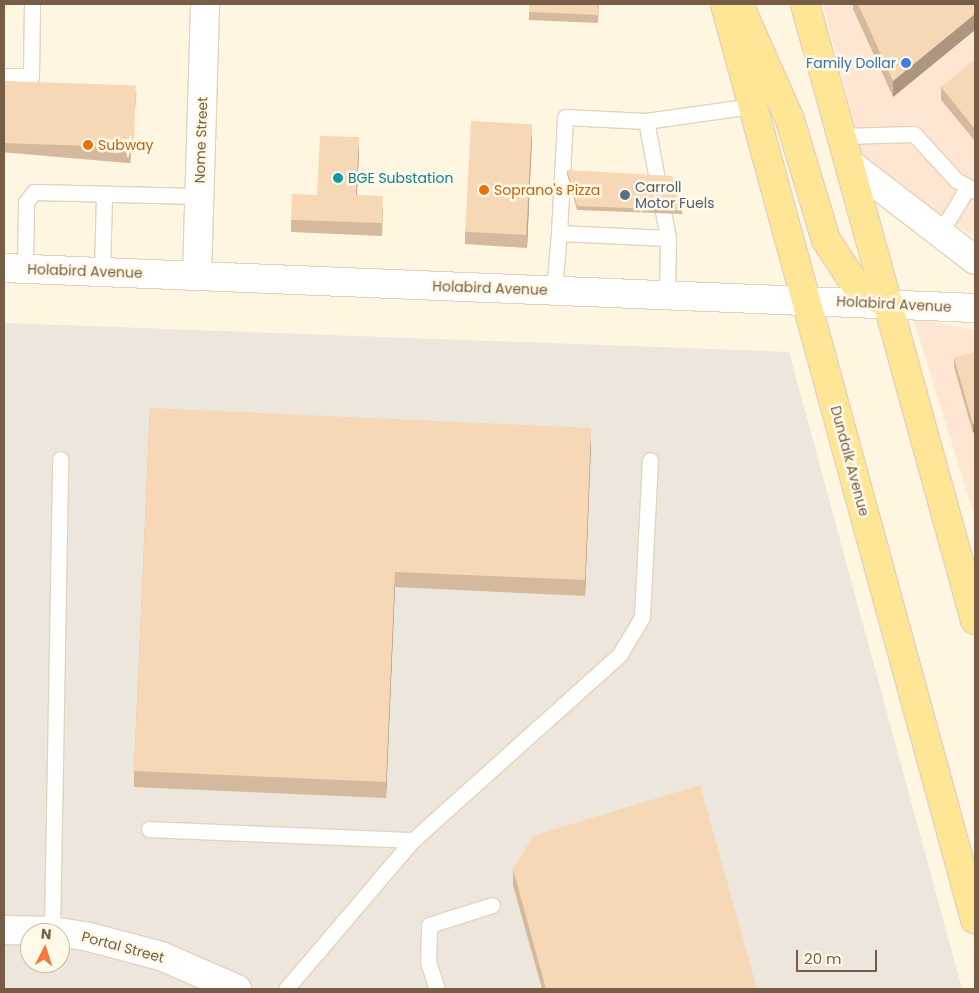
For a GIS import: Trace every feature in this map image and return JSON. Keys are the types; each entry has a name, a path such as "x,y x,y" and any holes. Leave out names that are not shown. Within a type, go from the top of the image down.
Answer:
{"main road":[{"name":"Nome Street","path":"197,276 206,4"},
{"name":"Dundalk Avenue","path":"725,4 975,919"},
{"path":"739,4 790,120 826,240 857,287 889,305"},
{"path":"805,4 975,620"},
{"path":"849,163 975,260"},
{"name":"Holabird Avenue","path":"14,268 975,308"},
{"name":"Portal Street","path":"4,930 20,930"},
{"name":"Portal Street","path":"70,935 161,956 237,989"}],"lane":[{"path":"4,76 30,76 32,4"},
{"path":"554,290 565,117 646,121 753,106"},
{"path":"646,121 668,238 667,295"},
{"path":"842,136 914,134 956,180 972,189 940,233"},
{"path":"14,268 26,202 34,192 199,196"},
{"path":"102,272 104,194"},
{"path":"559,233 668,238"},
{"path":"52,923 60,459"},
{"path":"286,989 412,840 620,654 642,617 650,460"},
{"path":"149,829 412,840"},
{"path":"437,989 428,962 429,925 492,905"}],"shaded area":[{"path":"823,4 975,4 975,237 866,168"},
{"path":"913,318 975,330 975,518"},
{"path":"4,323 789,352 962,989 4,989"}],"building":[{"path":"529,4 598,4 598,15 529,12"},
{"name":"Family Dollar","path":"858,4 975,4 975,14 893,81"},
{"path":"974,60 975,62 975,129 941,87"},
{"path":"4,81 136,86 134,148 4,143"},
{"path":"471,121 532,124 526,235 465,232"},
{"name":"BGE Substation","path":"320,136 359,137 356,195 383,196 382,223 291,220 292,194 317,195"},
{"name":"Carroll Motor Fuels","path":"567,170 672,176 682,210 577,206"},
{"path":"975,352 975,423 973,424 954,358"},
{"path":"150,408 591,428 585,580 395,572 386,782 134,771"},
{"path":"700,785 757,989 546,989 513,869 533,836"}],"place":[{"name":"Family Dollar","path":"906,63"},
{"name":"Subway","path":"88,145"},
{"name":"BGE Substation","path":"338,178"},
{"name":"Soprano's Pizza","path":"484,190"},
{"name":"Carroll Motor Fuels","path":"625,195"}]}
